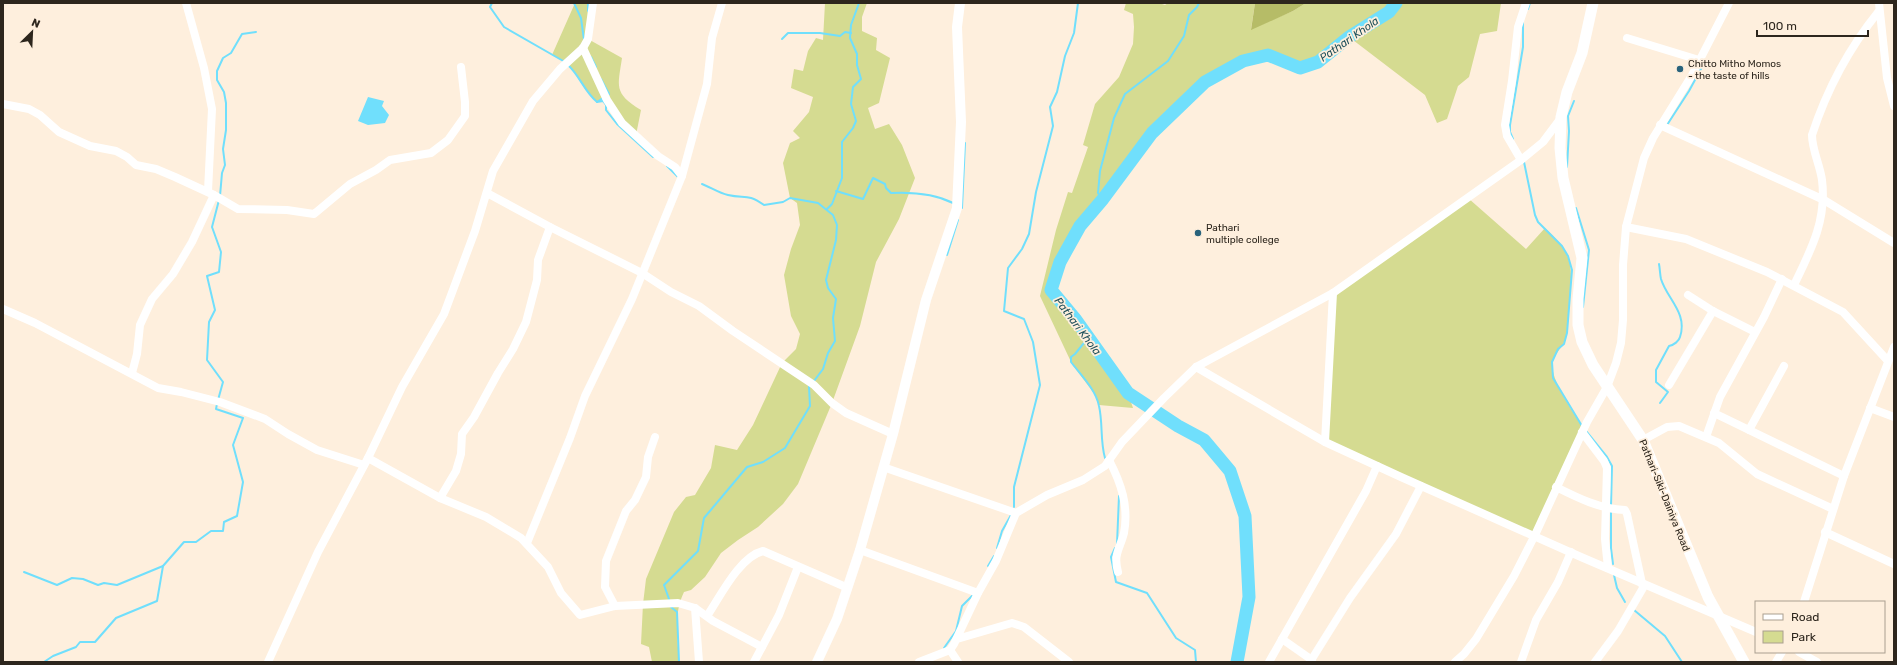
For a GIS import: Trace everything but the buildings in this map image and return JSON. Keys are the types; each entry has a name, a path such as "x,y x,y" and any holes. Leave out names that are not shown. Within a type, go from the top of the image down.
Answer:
{"main road":[{"name":"Pathari-Siki-Dainiya Road","path":"1593,3 1582,53 1567,92 1561,117 1560,148 1563,178 1581,245 1582,258 1578,299 1578,325 1582,342 1593,365 1643,440 1708,597 1744,662"}],"street":[{"path":"132,372 138,354 140,325 152,299 173,274 185,255 211,193 212,109 204,68 186,3"},
{"path":"268,662 318,552 366,462 402,387 444,314 475,231 493,171 532,101 560,69 582,48 588,39 592,3"},
{"path":"526,542 570,438 585,396 632,298 682,176 707,84 712,38 722,3"},
{"path":"817,662 837,619 860,550 893,434 926,300 957,208 961,122 957,27 960,3"},
{"path":"1521,160 1507,136 1506,124 1518,27 1526,3"},
{"path":"1455,662 1464,654 1484,628 1534,536 1582,432 1607,387 1616,363 1621,343 1623,320 1623,265 1626,227 1644,158 1660,125 1699,60 1729,3"},
{"path":"1879,7 1885,47 1887,78 1894,106"},
{"path":"1794,285 1816,239 1824,200 1821,175 1812,143 1812,135 1837,74 1848,53 1879,7"},
{"path":"1627,38 1699,60"},
{"path":"582,48 607,100 622,123 658,156 674,167 682,176"},
{"path":"3,104 28,109 40,114 59,132 65,135 90,146 116,151 127,157 136,165 156,169 211,193 238,209 287,210 314,214 350,184 376,170 390,160 431,153 448,140 464,116 465,102 461,67"},
{"path":"919,662 950,650 957,639 978,593 996,561 1016,513 1047,495 1083,480 1105,466 1122,442 1196,367 1333,293 1521,160 1543,142 1561,117"},
{"path":"1660,125 1824,200 1894,243"},
{"path":"487,192 550,227 642,273 671,292 699,306 733,331 813,384 832,404 846,413 893,434"},
{"path":"440,498 456,471 461,454 462,434 474,417 494,379 513,349 526,322 537,280 538,260 550,227"},
{"path":"1626,227 1686,238 1794,285 1843,312 1888,361"},
{"path":"1706,437 1720,397 1764,317 1782,279"},
{"path":"1325,442 1333,293"},
{"path":"1688,295 1713,311 1755,332"},
{"path":"3,309 35,323 132,372 158,388 220,402 265,419 317,450 366,462 440,498 486,517 526,542 548,567 561,593 580,616 615,606 678,603 695,608 762,646"},
{"path":"1669,385 1713,311"},
{"path":"1804,601 1844,476 1894,348"},
{"path":"1748,430 1784,366"},
{"path":"1196,367 1325,442 1534,536 1755,632"},
{"path":"1870,408 1894,417"},
{"path":"1714,413 1844,476"},
{"path":"1643,440 1667,427 1679,426 1706,437 1725,447 1747,468 1757,474 1833,509"},
{"path":"1582,432 1604,461 1607,468 1605,538 1608,568"},
{"path":"615,606 605,587 606,561 626,510 635,500 646,477 648,457 655,437"},
{"path":"1109,460 1122,488 1125,512 1124,534 1115,560 1118,572"},
{"path":"1269,662 1366,491 1378,466"},
{"path":"884,467 1016,513"},
{"path":"1282,640 1311,661 1350,598 1396,534 1421,486"},
{"path":"1556,487 1578,498 1606,508 1627,511 1643,588 1618,632 1595,662"},
{"path":"1826,532 1894,564"},
{"path":"860,550 978,593"},
{"path":"707,616 738,570 752,556 763,552 848,588"},
{"path":"1521,662 1536,620 1558,582 1571,552"},
{"path":"754,662 779,615 798,567"},
{"path":"695,608 699,662"},
{"path":"957,639 1012,623 1024,627 1069,662"},
{"path":"950,650 958,662"},
{"path":"1776,662 1781,653"},
{"path":"1801,653 1817,662"}],"green space":[{"path":"575,3 593,3 588,39 622,58 619,76 620,88 626,99 641,110 636,135 605,96 597,102 573,70 552,55"},
{"path":"825,3 867,3 862,17 862,31 877,38 876,50 890,58 879,103 868,108 875,129 889,124 902,145 915,178 899,219 876,262 860,326 832,403 798,484 783,504 758,527 721,553 705,577 691,590 684,592 678,609 677,618 679,662 652,662 649,647 641,644 646,579 674,512 686,497 695,495 711,468 715,445 737,450 753,425 782,363 796,349 800,334 791,316 784,275 791,249 800,225 797,203 790,198 783,163 790,143 800,138 793,131 809,112 813,97 791,88 794,69 803,71 808,51 816,38 823,40"},
{"path":"1126,3 1159,3 1165,5 1168,3 1255,3 1251,29 1293,11 1306,3 1501,3 1497,31 1480,34 1469,77 1458,86 1447,119 1437,123 1425,95 1349,37 1318,62 1300,68 1268,55 1243,61 1205,82 1152,133 1103,199 1080,226 1060,262 1051,290 1076,320 1128,393 1133,408 1099,405 1096,396 1072,364 1040,296 1056,230 1068,192 1072,193 1088,147 1083,145 1095,104 1119,77 1133,44 1133,14 1124,10"},
{"path":"1255,3 1306,3 1293,11 1251,30"},
{"path":"1468,198 1526,249 1545,228 1562,247 1570,263 1571,282 1567,332 1564,343 1554,357 1552,364 1555,379 1582,426 1535,535 1325,442 1333,293"}],"water":[{"path":"368,97 384,101 382,106 389,115 385,123 368,125 358,121"}],"waterway":[{"path":"492,3 490,7 504,27 565,62"},
{"path":"574,3 581,18 584,40"},
{"path":"588,3 588,11"},
{"path":"827,209 832,204 842,178 842,142 853,128 856,121 851,104 853,87 861,79 857,65 857,54 850,38 851,25 859,3"},
{"path":"1014,507 1014,487 1040,385 1033,342 1024,319 1004,311 1008,268 1022,249 1029,234 1036,192 1053,126 1050,107 1057,92 1065,56 1074,33 1078,3"},
{"path":"1103,199 1098,193 1100,171 1114,118 1125,94 1168,61 1184,36 1189,15 1199,3"},
{"name":"Pathari Khola","path":"1237,662 1249,597 1245,516 1230,471 1204,440 1178,426 1128,393 1076,320 1051,290 1060,262 1080,226 1103,199 1152,133 1205,82 1243,61 1268,55 1300,68 1318,62 1349,37 1389,12 1396,3"},
{"path":"1528,9 1530,3"},
{"path":"1513,139 1510,132 1510,125 1523,47 1523,23"},
{"path":"220,196 222,173 225,165 223,149 226,130 226,103 224,92 217,80 217,71 223,58 231,53 242,34 256,32"},
{"path":"782,39 788,33 820,33 840,36 845,32 851,33"},
{"path":"591,57 596,67"},
{"path":"568,65 597,102"},
{"path":"1667,125 1689,91 1702,67"},
{"path":"601,79 609,94 607,95"},
{"path":"603,98 597,102 603,101 606,105 606,110 617,124 653,157"},
{"path":"1567,167 1569,131 1568,116 1574,101"},
{"path":"962,208 965,143"},
{"path":"1524,162 1535,215 1538,222 1562,246 1568,256 1572,270 1567,333 1564,344 1558,349 1552,362 1553,378 1582,426"},
{"path":"667,166 678,177"},
{"path":"836,191 863,199 873,178 885,184 886,188 891,193 923,194 953,203"},
{"path":"702,184 725,194 754,199 764,205 783,202 790,198 818,203 833,215 837,225 836,240 826,280 828,288 836,299 833,318 835,341 828,353 823,369 814,381"},
{"path":"218,400 223,382 207,360 209,322 215,310 207,276 219,272 221,252 212,227 219,200"},
{"path":"1576,208 1589,250 1583,307"},
{"path":"947,255 958,220"},
{"path":"1659,264 1661,279 1676,306 1682,328 1679,340 1669,346 1656,370 1656,382 1668,392 1660,403"},
{"path":"1088,338 1071,357 1071,362 1095,394 1100,412 1105,458"},
{"path":"669,599 664,585 698,551 704,518 747,467 763,462 785,448 810,406 809,387 811,385"},
{"path":"44,662 53,656 76,647 80,642 95,642 116,618 157,601 163,566 184,542 196,542 211,531 223,531 224,522 237,516 243,482 233,445 243,418 216,409 217,404"},
{"path":"1586,431 1607,457 1612,466 1611,506"},
{"path":"1117,544 1119,496"},
{"path":"1611,513 1611,548 1613,564"},
{"path":"997,548 1002,531 1011,515"},
{"path":"1115,548 1111,557 1116,582 1147,593 1176,638 1195,650 1196,662"},
{"path":"988,566 994,556"},
{"path":"24,572 57,585 72,578 83,579 98,585 104,583 117,585 163,566"},
{"path":"1614,575 1617,588 1625,602"},
{"path":"944,648 956,631 962,606 973,595"},
{"path":"671,607 677,612 679,662"},
{"path":"1634,610 1665,636 1682,662"}],"place":[{"name":"Chitto Mitho Momos - the taste of hills","path":"1680,69"},
{"name":"Pathari multiple college","path":"1198,233"}]}
